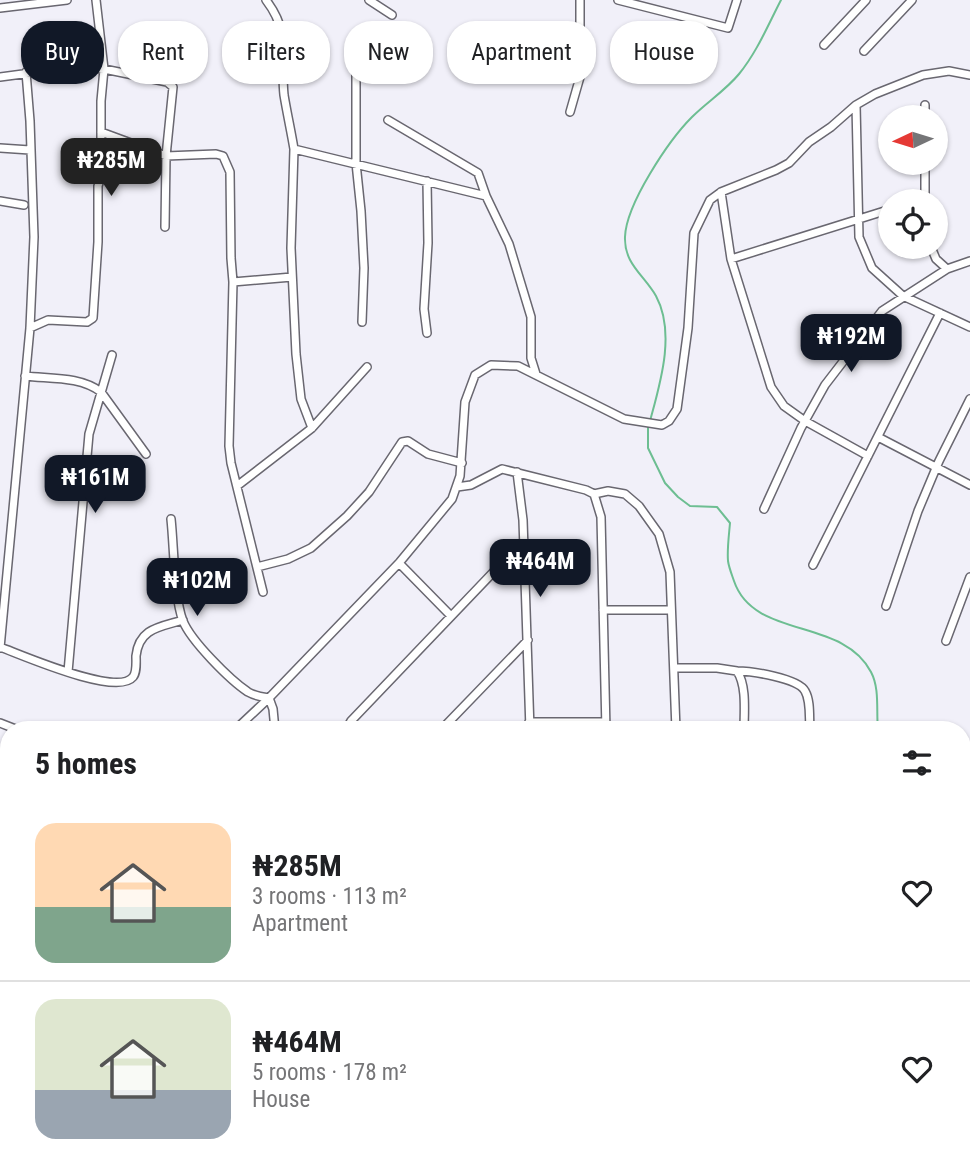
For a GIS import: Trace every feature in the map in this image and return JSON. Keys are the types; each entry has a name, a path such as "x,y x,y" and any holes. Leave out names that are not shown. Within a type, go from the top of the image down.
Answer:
{"street":[{"path":"0,8 10,4 67,0"},
{"path":"96,0 98,21"},
{"path":"266,0 278,15 285,49 284,93 294,149 292,277 301,399 312,428"},
{"path":"369,0 391,15"},
{"path":"570,112 580,77 580,0"},
{"path":"618,0 728,28 737,0"},
{"path":"824,45 866,0"},
{"path":"864,51 912,0"},
{"path":"104,69 167,82 173,87 166,156 165,227"},
{"path":"245,721 399,563 439,516 457,487 462,463 465,402 475,375 483,369 500,364 518,366 602,409 637,422 662,425 669,421 677,409 680,391 688,328 694,233 710,200 721,191 789,163 809,142 875,94 923,75 949,71 970,75"},
{"path":"0,77 21,73"},
{"path":"27,84 34,237 30,328 0,647 96,681 124,683 132,679 135,673 139,642 145,635 155,628 183,620"},
{"path":"30,328 48,320 87,322 93,318 98,242 98,186 101,177 103,84"},
{"path":"356,84 356,163 362,234 362,322"},
{"path":"856,106 859,237 872,268 903,296 970,327"},
{"path":"388,120 478,173 509,244 531,317 531,358 536,374"},
{"path":"101,132 166,156 216,154 223,156 227,162 232,186 233,282 229,446 263,592"},
{"path":"0,148 30,150"},
{"path":"294,149 486,196"},
{"path":"427,181 428,243 424,309 427,333"},
{"path":"721,191 732,259 771,387 784,405 805,421 868,456"},
{"path":"0,201 24,205"},
{"path":"732,259 878,213"},
{"path":"936,259 947,269"},
{"path":"764,509 825,385 882,311 947,269 970,261"},
{"path":"233,282 292,277"},
{"path":"813,565 940,313"},
{"path":"68,672 86,454 89,434 112,355"},
{"path":"237,486 312,428 367,367"},
{"path":"25,376 82,382 101,392 146,454"},
{"path":"886,606 936,466 970,399"},
{"path":"878,437 970,485"},
{"path":"257,567 288,559 311,548 369,492 402,442 408,441 428,454 462,463"},
{"path":"457,487 471,485 502,469 594,494 608,491 625,494 639,506 659,534 670,572 676,721"},
{"path":"517,472 524,540 530,721"},
{"path":"594,494 601,517 606,721"},
{"path":"171,519 179,606 183,620 227,675 248,692 269,698"},
{"path":"351,721 524,540"},
{"path":"399,563 451,616"},
{"path":"946,641 970,577"},
{"path":"603,610 671,610"},
{"path":"450,721 528,640"},
{"path":"674,668 717,667 751,671 803,687 807,694 809,721"},
{"path":"737,671 744,697 744,721"},
{"path":"269,698 274,721"}],"waterway":[{"path":"650,421 664,358 665,326 656,296 628,255 625,237 627,223 650,173 661,156 692,117 739,74 757,48 781,0"},
{"path":"648,427 648,448 665,483 690,506 717,507 730,523 728,564 744,600 760,612 841,643 858,655 874,679 878,721"}]}
